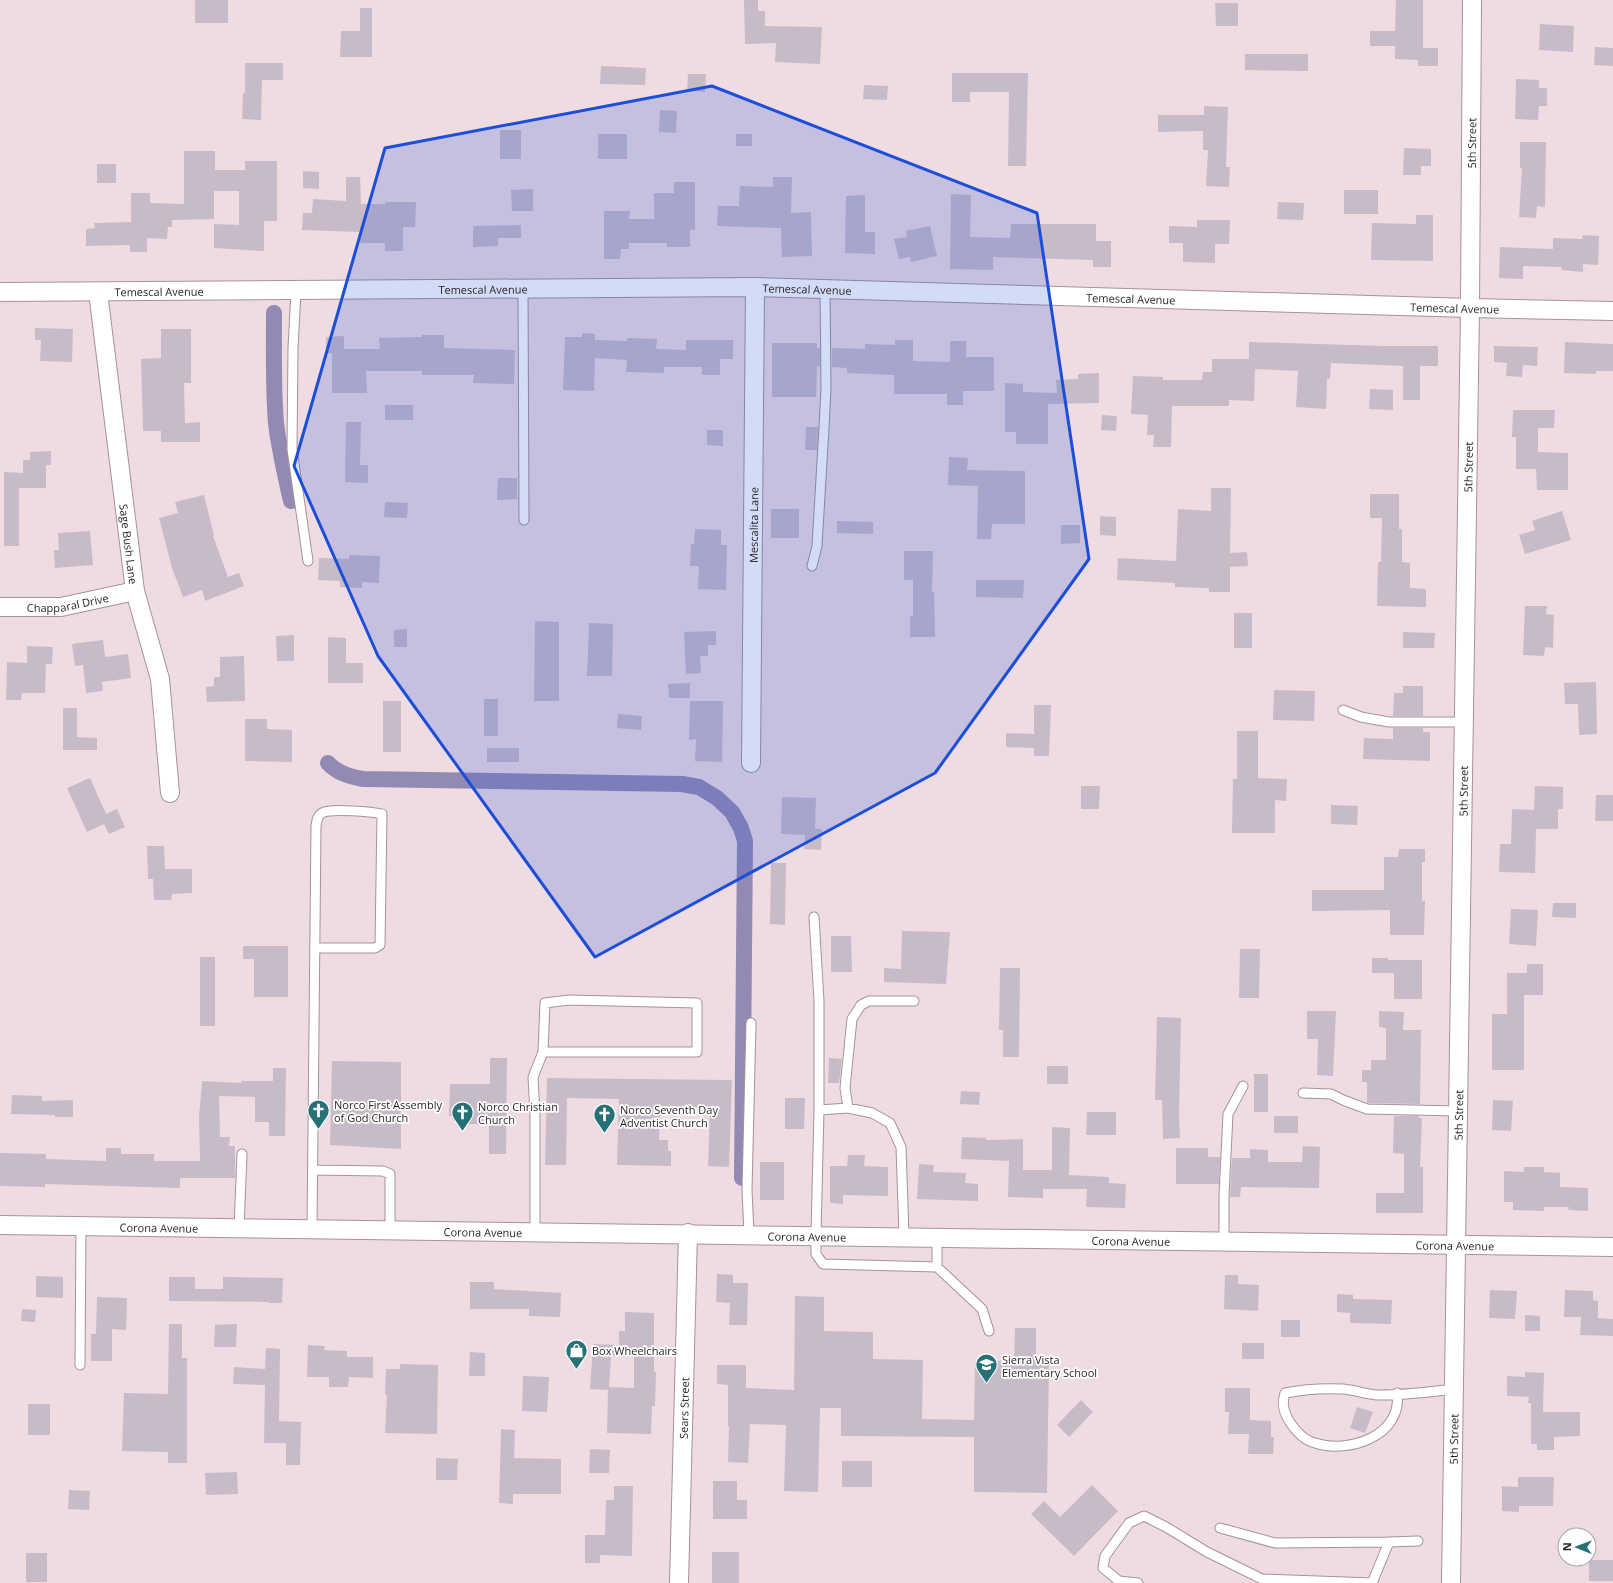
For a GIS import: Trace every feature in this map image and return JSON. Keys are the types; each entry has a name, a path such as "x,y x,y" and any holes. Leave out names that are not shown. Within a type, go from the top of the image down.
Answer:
{"street":[{"name":"5th Street","path":"1451,1583 1470,308 1472,0"},
{"name":"Temescal Avenue","path":"0,292 755,287 1613,311"},
{"name":"Mescalita Lane","path":"751,763 755,287"},
{"name":"Sage Bush Lane","path":"98,292 135,591 160,679 170,793"},
{"name":"Chapparal Drive","path":"0,607 61,607 135,591"},
{"name":"Corona Avenue","path":"0,1225 688,1233 1613,1247"},
{"name":"Sears Street","path":"679,1583 688,1233"}],"lane":[{"path":"523,289 524,520"},
{"path":"812,566 817,539 826,388 825,289"},
{"path":"296,291 293,348 292,449 308,561"},
{"path":"1343,710 1361,717 1389,722 1464,722"},
{"path":"312,1229 316,826 317,817 323,812 333,811 374,812 382,814 380,944 375,948 315,948"},
{"path":"814,917 819,1002 819,1110 816,1254 823,1264 937,1267 982,1309 989,1331"},
{"path":"534,1231 535,1114 533,1077 543,1052 545,1002 568,1000 697,1003 697,1052 543,1052"},
{"path":"848,1108 845,1088 852,1019 861,1005 869,1001 914,1001"},
{"path":"749,1234 747,1190 750,1023"},
{"path":"1224,1241 1224,1195 1228,1114 1243,1086"},
{"path":"1303,1094 1331,1094 1367,1109 1458,1111"},
{"path":"819,1110 848,1108 872,1113 890,1123 901,1147 904,1236"},
{"path":"239,1228 242,1154"},
{"path":"313,1170 383,1171 390,1174 390,1230"},
{"path":"80,1365 81,1226"},
{"path":"937,1237 937,1267"},
{"path":"1397,1393 1398,1402 1395,1414 1380,1434 1362,1442 1345,1446 1315,1443 1300,1436 1283,1411 1282,1400 1285,1393 1306,1388 1344,1389 1379,1395 1397,1393 1454,1389"},
{"path":"1138,1583 1120,1581 1103,1568 1106,1556 1129,1523 1144,1516 1166,1527 1207,1552 1262,1579"},
{"path":"1220,1528 1275,1543 1418,1541"},
{"path":"1251,1583 1262,1579 1372,1583 1389,1542"}],"highlighted area":[{"path":"712,86 1037,213 1089,559 935,773 595,957 378,656 294,466 385,148"}],"building":[{"path":"195,0 228,0 228,23 195,23"},
{"path":"744,0 758,0 758,11 765,11 765,26 822,27 820,64 775,62 776,43 745,44"},
{"path":"1396,0 1423,0 1423,48 1438,48 1438,66 1418,66 1418,60 1395,59 1395,46 1370,46 1370,31 1395,31"},
{"path":"1215,3 1238,3 1238,26 1216,26"},
{"path":"360,8 372,8 372,57 340,57 341,31 360,31"},
{"path":"1540,24 1574,26 1573,52 1539,50"},
{"path":"1595,47 1613,48 1613,66 1594,65"},
{"path":"1245,54 1308,54 1308,71 1245,70"},
{"path":"245,63 283,63 283,80 262,80 261,120 242,119 243,93 245,93"},
{"path":"601,66 646,68 645,85 600,84"},
{"path":"952,73 1028,73 1026,166 1008,166 1009,92 970,92 970,102 952,102"},
{"path":"688,74 706,74 705,92 687,91"},
{"path":"1516,79 1539,80 1539,88 1547,88 1547,106 1539,106 1538,120 1515,119"},
{"path":"864,85 888,86 887,100 863,99"},
{"path":"1204,106 1228,107 1226,167 1230,167 1229,187 1206,186 1208,150 1203,150 1203,131 1158,132 1158,115 1204,115"},
{"path":"660,110 677,111 676,133 659,132"},
{"path":"500,130 521,130 521,159 500,159"},
{"path":"598,134 627,134 627,159 598,159"},
{"path":"736,134 752,134 752,146 736,146"},
{"path":"1520,142 1546,142 1545,207 1537,206 1536,218 1519,217 1522,168 1520,168"},
{"path":"1404,148 1431,149 1431,166 1421,166 1421,175 1403,175"},
{"path":"184,151 215,151 215,170 245,170 245,161 277,161 277,221 264,221 264,251 214,248 214,224 239,225 239,191 214,191 214,219 172,220 172,227 168,227 167,239 147,238 147,252 130,252 130,245 86,246 86,229 95,228 94,223 131,222 131,193 150,193 150,203 184,204"},
{"path":"97,164 116,164 116,183 97,183"},
{"path":"303,171 319,172 319,189 303,188"},
{"path":"346,177 360,177 361,204 416,202 415,227 403,227 403,251 385,251 385,243 360,243 360,232 302,230 303,213 312,213 313,199 346,201"},
{"path":"773,177 792,177 791,213 811,212 812,256 782,257 781,228 717,226 718,206 739,206 740,186 773,187"},
{"path":"674,182 695,182 695,230 690,230 690,247 667,247 667,243 629,243 629,249 621,249 620,259 604,259 604,211 630,211 629,219 654,219 654,193 674,193"},
{"path":"533,189 533,211 512,211 511,190"},
{"path":"1344,190 1378,190 1378,214 1344,214"},
{"path":"951,194 971,195 970,237 1010,238 1011,224 1096,224 1096,241 1111,241 1111,267 1093,267 1093,260 993,257 993,270 950,269"},
{"path":"865,195 865,232 875,232 875,254 845,253 846,196"},
{"path":"1278,202 1304,203 1303,220 1277,219"},
{"path":"1416,215 1433,215 1433,261 1371,260 1372,223 1416,224"},
{"path":"1197,220 1230,220 1229,244 1215,244 1215,263 1183,262 1183,243 1169,243 1169,226 1197,227"},
{"path":"521,225 521,238 498,238 498,246 473,247 473,226"},
{"path":"930,226 937,256 911,262 910,257 899,259 894,239 907,237 906,231"},
{"path":"1583,235 1599,236 1598,265 1583,264 1583,272 1561,270 1562,267 1523,266 1523,279 1499,278 1500,247 1553,249 1553,238 1582,239"},
{"path":"35,328 73,329 72,362 40,361 41,340 35,340"},
{"path":"161,329 191,329 191,383 184,383 185,423 200,422 200,442 161,442 161,431 143,431 141,359 161,358"},
{"path":"582,333 595,334 595,340 627,341 627,338 657,339 656,349 686,350 686,340 733,340 733,359 720,359 720,375 702,375 702,367 664,367 664,373 626,372 627,360 595,358 594,391 563,390 565,337 582,337"},
{"path":"422,335 444,335 444,348 515,350 514,384 473,383 474,375 422,375 422,371 366,371 367,393 332,393 332,353 326,354 326,337 344,336 344,349 380,349 379,338 422,337"},
{"path":"895,340 913,340 913,361 950,362 950,341 966,341 966,357 994,357 994,391 963,391 963,405 947,405 947,394 894,394 894,375 847,373 847,368 832,367 832,348 865,349 865,344 895,345"},
{"path":"1249,342 1438,346 1438,366 1420,366 1420,400 1403,400 1403,366 1331,363 1330,379 1327,379 1326,409 1296,407 1298,371 1255,369 1254,401 1229,400 1229,406 1172,406 1171,447 1153,447 1154,435 1147,435 1148,415 1131,414 1133,376 1163,377 1163,380 1202,380 1203,372 1212,372 1212,359 1249,359"},
{"path":"1565,342 1613,344 1613,371 1596,371 1596,374 1564,373"},
{"path":"772,343 817,343 817,348 820,348 820,367 817,366 816,397 772,397"},
{"path":"1494,346 1538,347 1537,366 1523,365 1522,377 1506,376 1507,363 1494,362"},
{"path":"1099,373 1099,403 1048,404 1048,444 1016,444 1016,432 1005,432 1005,383 1023,384 1023,392 1057,393 1056,380 1078,379 1078,374"},
{"path":"1370,389 1393,390 1393,410 1369,409"},
{"path":"385,405 413,405 413,420 385,420"},
{"path":"1513,410 1555,410 1554,428 1538,428 1538,452 1568,453 1568,490 1537,490 1536,469 1516,469 1516,437 1512,437"},
{"path":"1102,415 1117,416 1116,431 1101,430"},
{"path":"346,422 361,422 360,465 368,465 368,483 345,482"},
{"path":"806,427 818,427 817,450 805,450"},
{"path":"707,430 723,430 723,446 707,445"},
{"path":"51,451 51,465 46,465 46,488 19,488 19,546 4,546 4,472 23,473 23,460 30,460 30,452"},
{"path":"949,457 968,458 967,470 1025,471 1025,524 992,524 991,539 977,539 978,486 948,485"},
{"path":"498,478 517,478 517,499 497,500"},
{"path":"1211,488 1231,488 1230,553 1247,552 1248,566 1230,567 1230,592 1209,592 1209,588 1175,587 1175,583 1117,580 1118,558 1176,561 1178,509 1211,511"},
{"path":"1370,494 1399,494 1399,529 1402,529 1402,562 1410,563 1410,588 1426,589 1426,607 1377,606 1378,562 1381,562 1382,518 1370,518"},
{"path":"204,495 213,536 228,577 239,573 244,586 205,601 202,590 183,597 172,568 159,518 178,513 175,502"},
{"path":"385,502 408,503 407,518 384,517"},
{"path":"771,509 799,509 799,538 771,538"},
{"path":"1562,511 1571,540 1525,554 1519,535 1535,530 1532,521"},
{"path":"1100,516 1116,517 1116,536 1100,535"},
{"path":"837,521 873,522 873,534 837,533"},
{"path":"1061,525 1080,525 1080,543 1061,544"},
{"path":"695,529 721,530 721,545 727,545 726,590 698,589 699,566 690,566 691,544 694,544"},
{"path":"90,531 93,565 55,568 54,550 59,550 58,533"},
{"path":"904,551 933,551 932,592 934,592 935,637 910,637 910,616 913,616 913,580 904,580"},
{"path":"349,555 380,556 379,583 362,582 362,588 340,587 340,581 318,580 319,558 349,559"},
{"path":"976,580 1024,580 1023,598 976,597"},
{"path":"1525,606 1547,606 1546,614 1554,615 1553,648 1545,647 1544,656 1523,655"},
{"path":"1234,613 1252,613 1252,648 1234,648"},
{"path":"535,621 559,622 559,701 534,701"},
{"path":"589,623 613,624 612,676 587,676"},
{"path":"407,629 407,647 394,647 394,630"},
{"path":"716,631 716,645 708,645 708,656 700,656 701,673 686,674 684,632"},
{"path":"1403,632 1435,633 1434,648 1403,648"},
{"path":"294,635 294,661 277,661 276,636"},
{"path":"328,637 346,638 346,663 363,663 363,683 328,683"},
{"path":"103,640 105,657 128,654 131,678 102,682 103,691 86,693 83,665 75,666 72,644"},
{"path":"27,646 53,647 52,664 46,664 45,693 22,693 21,700 6,700 7,662 27,663"},
{"path":"244,656 245,701 207,702 206,687 214,686 214,677 220,677 220,657"},
{"path":"1596,682 1597,734 1579,735 1578,704 1565,704 1564,683"},
{"path":"690,683 690,698 669,698 668,684"},
{"path":"1403,686 1423,686 1423,716 1393,716 1394,693 1403,693"},
{"path":"1274,690 1315,691 1314,721 1273,720"},
{"path":"484,699 498,699 498,736 484,736"},
{"path":"383,701 401,701 401,752 383,752"},
{"path":"690,701 723,701 722,762 695,761 696,739 689,740"},
{"path":"1034,705 1051,705 1049,756 1034,756 1034,748 1006,747 1006,733 1034,734"},
{"path":"63,708 77,708 77,737 97,738 97,750 63,750"},
{"path":"618,714 642,716 641,730 617,728"},
{"path":"245,719 267,719 267,729 292,730 292,762 245,761"},
{"path":"1393,728 1423,728 1423,732 1430,732 1430,761 1363,759 1364,738 1393,739"},
{"path":"1237,731 1258,731 1258,778 1287,779 1286,801 1275,800 1275,833 1232,833 1233,779 1237,779"},
{"path":"487,748 519,748 519,762 487,762"},
{"path":"90,778 106,814 117,809 125,827 109,834 104,824 87,832 67,788"},
{"path":"1081,786 1100,786 1099,809 1081,809"},
{"path":"1535,786 1563,787 1563,809 1558,809 1558,829 1536,829 1535,873 1499,872 1500,844 1511,844 1512,809 1534,810"},
{"path":"1596,795 1613,795 1613,821 1595,821"},
{"path":"782,797 816,798 815,829 822,829 821,850 804,849 805,835 781,834"},
{"path":"1331,805 1358,806 1357,825 1331,824"},
{"path":"147,846 164,846 165,869 192,869 192,893 172,894 171,900 154,900 153,879 148,879"},
{"path":"1399,849 1425,849 1425,862 1422,862 1422,901 1425,901 1424,935 1390,935 1390,910 1312,911 1312,890 1384,890 1384,857 1398,857"},
{"path":"771,863 786,863 785,925 770,924"},
{"path":"1553,903 1576,903 1576,918 1552,917"},
{"path":"1511,909 1538,910 1536,946 1509,944"},
{"path":"902,931 950,932 946,984 884,982 884,968 901,969"},
{"path":"831,936 851,936 852,972 831,972"},
{"path":"243,946 288,946 288,997 254,997 254,959 243,959"},
{"path":"1240,949 1260,949 1259,998 1239,998"},
{"path":"200,957 215,957 215,1026 200,1026"},
{"path":"1372,958 1388,958 1388,960 1422,960 1422,999 1394,999 1394,973 1372,973"},
{"path":"1527,964 1543,964 1543,995 1524,995 1524,1070 1492,1070 1492,1014 1507,1014 1507,973 1527,973"},
{"path":"1000,968 1020,968 1019,1057 1003,1057 1003,1030 999,1030"},
{"path":"1307,1011 1336,1011 1333,1076 1317,1075 1318,1039 1307,1039"},
{"path":"1379,1011 1404,1012 1403,1030 1421,1030 1420,1104 1367,1103 1367,1082 1362,1082 1362,1070 1371,1070 1371,1060 1386,1060 1386,1028 1379,1027"},
{"path":"1157,1017 1181,1018 1180,1138 1163,1139 1162,1100 1155,1100"},
{"path":"490,1058 507,1058 506,1154 489,1154 489,1124 458,1124 459,1116 449,1116 450,1084 490,1084"},
{"path":"829,1058 842,1059 839,1083 828,1083"},
{"path":"332,1061 401,1062 401,1149 330,1145"},
{"path":"1047,1066 1068,1066 1068,1084 1047,1084"},
{"path":"273,1068 286,1068 285,1136 269,1136 269,1122 255,1122 255,1097 219,1096 220,1137 230,1137 229,1146 235,1146 235,1178 180,1178 180,1188 45,1184 45,1187 0,1186 0,1153 46,1154 46,1159 106,1161 106,1148 121,1148 121,1154 154,1154 154,1161 200,1161 199,1117 202,1081 241,1083 241,1081 273,1081"},
{"path":"1254,1074 1268,1074 1268,1112 1254,1112"},
{"path":"547,1078 732,1080 729,1167 708,1166 710,1108 660,1106 659,1140 668,1140 668,1151 671,1151 671,1166 617,1165 619,1099 567,1098 566,1165 545,1165"},
{"path":"961,1091 980,1092 979,1105 960,1104"},
{"path":"12,1095 42,1096 42,1101 73,1100 73,1117 11,1114"},
{"path":"785,1098 805,1098 804,1129 785,1129"},
{"path":"1493,1100 1513,1101 1511,1131 1492,1130"},
{"path":"1087,1112 1116,1112 1116,1135 1086,1135"},
{"path":"1274,1116 1298,1116 1298,1133 1274,1133"},
{"path":"1394,1116 1419,1116 1419,1118 1422,1118 1420,1167 1423,1167 1423,1213 1376,1213 1376,1193 1404,1193 1404,1154 1393,1153"},
{"path":"1052,1127 1070,1128 1069,1175 1109,1177 1109,1183 1126,1184 1125,1208 1086,1207 1087,1189 1043,1189 1043,1198 1008,1197 1009,1161 961,1159 962,1137 986,1138 986,1140 1023,1139 1023,1170 1052,1170"},
{"path":"1303,1146 1320,1147 1319,1188 1241,1187 1240,1197 1230,1197 1232,1158 1250,1158 1250,1149 1268,1150 1268,1162 1302,1162"},
{"path":"1176,1148 1208,1148 1208,1157 1220,1157 1219,1184 1176,1184"},
{"path":"848,1155 865,1155 864,1166 888,1167 888,1196 843,1195 843,1204 830,1203 830,1166 847,1166"},
{"path":"760,1162 784,1162 784,1200 760,1200"},
{"path":"919,1164 934,1165 933,1172 966,1173 965,1183 978,1184 978,1201 917,1199"},
{"path":"1524,1167 1544,1167 1544,1172 1560,1173 1560,1187 1588,1188 1588,1211 1568,1210 1569,1207 1544,1207 1544,1211 1513,1210 1513,1202 1504,1202 1504,1171 1524,1172"},
{"path":"717,1274 733,1275 733,1283 748,1283 747,1325 729,1325 730,1303 716,1302"},
{"path":"1225,1275 1238,1275 1238,1284 1259,1285 1258,1311 1224,1309"},
{"path":"36,1276 63,1277 63,1298 36,1297"},
{"path":"169,1277 195,1277 195,1289 223,1289 223,1277 283,1278 282,1303 169,1301"},
{"path":"470,1282 494,1282 494,1289 561,1293 560,1317 529,1316 529,1309 470,1309"},
{"path":"1490,1290 1517,1291 1515,1319 1489,1318"},
{"path":"1565,1290 1593,1291 1593,1300 1598,1301 1598,1318 1613,1319 1613,1336 1580,1335 1581,1317 1564,1317"},
{"path":"1337,1294 1353,1295 1353,1299 1392,1300 1391,1324 1350,1323 1350,1313 1337,1312"},
{"path":"795,1296 824,1297 824,1331 873,1332 873,1359 923,1360 922,1419 974,1420 975,1361 1014,1361 1015,1328 1036,1328 1036,1361 1049,1362 1047,1493 974,1492 974,1437 841,1436 841,1408 820,1408 818,1492 784,1491 786,1425 750,1424 748,1463 728,1462 728,1385 717,1384 717,1365 746,1365 746,1388 794,1390"},
{"path":"97,1297 127,1298 126,1330 112,1329 112,1361 91,1361 91,1334 96,1334"},
{"path":"22,1309 36,1310 35,1322 21,1321"},
{"path":"625,1312 654,1313 654,1372 656,1372 655,1406 652,1406 651,1434 607,1433 608,1390 590,1389 593,1344 619,1345 619,1331 625,1331","holes":["611,1356 634,1357 634,1388 609,1387"]},
{"path":"1525,1315 1540,1316 1540,1331 1525,1331"},
{"path":"1281,1320 1300,1320 1300,1337 1281,1337"},
{"path":"169,1324 182,1324 182,1358 187,1358 187,1463 168,1463 168,1452 122,1451 124,1393 168,1394"},
{"path":"237,1324 236,1347 214,1347 215,1325"},
{"path":"1242,1343 1264,1343 1264,1359 1242,1359"},
{"path":"308,1345 325,1346 324,1350 347,1351 347,1357 373,1357 373,1378 349,1377 348,1387 329,1387 329,1377 307,1377"},
{"path":"266,1348 280,1349 279,1421 301,1422 300,1465 286,1465 286,1443 264,1443 265,1385 233,1384 234,1367 265,1369"},
{"path":"470,1352 485,1353 485,1376 469,1376"},
{"path":"400,1364 438,1365 437,1434 385,1433 387,1395 385,1395 386,1369 400,1369"},
{"path":"1525,1372 1544,1373 1543,1412 1580,1412 1580,1436 1554,1437 1554,1450 1537,1450 1537,1444 1531,1444 1531,1403 1528,1403 1529,1397 1507,1396 1507,1376 1525,1377"},
{"path":"523,1376 549,1377 547,1412 522,1411"},
{"path":"1225,1388 1250,1388 1250,1420 1271,1421 1271,1437 1274,1437 1273,1454 1248,1454 1249,1434 1228,1434 1229,1412 1225,1412"},
{"path":"1081,1400 1093,1412 1069,1437 1057,1425"},
{"path":"28,1404 50,1404 50,1435 28,1435"},
{"path":"1357,1407 1373,1412 1365,1433 1350,1428"},
{"path":"501,1429 515,1430 514,1458 561,1459 561,1494 513,1494 513,1504 499,1503"},
{"path":"590,1449 610,1450 609,1473 589,1473"},
{"path":"436,1458 458,1459 457,1480 436,1480"},
{"path":"842,1461 872,1461 872,1487 842,1487"},
{"path":"237,1472 238,1494 206,1495 205,1473"},
{"path":"1518,1477 1554,1477 1553,1506 1519,1506 1519,1512 1502,1511 1502,1486 1518,1487"},
{"path":"713,1481 737,1481 737,1500 747,1500 747,1519 713,1519"},
{"path":"1092,1485 1118,1511 1074,1556 1031,1514 1044,1501 1060,1517"},
{"path":"614,1486 633,1486 632,1556 600,1555 600,1563 585,1563 585,1535 605,1535 606,1500 614,1500"},
{"path":"69,1490 90,1491 89,1510 68,1509"},
{"path":"712,1552 739,1552 739,1583 712,1583"},
{"path":"26,1553 47,1553 47,1582 26,1582"},
{"path":"1597,1560 1613,1560 1613,1581 1589,1581 1589,1567 1597,1567"}],"waterway":[{"path":"274,313 274,382 276,423 280,452 291,501"},
{"path":"328,763 344,774 363,779 682,784 699,787 717,798 732,812 741,828 745,841 742,1178"}],"place":[{"name":"Norco First Assembly of God Church","path":"319,1130"},
{"name":"Norco Christian Church","path":"462,1132"},
{"name":"Norco Seventh Day Adventist Church","path":"605,1134"},
{"name":"Box Wheelchairs","path":"576,1370"},
{"name":"Sierra Vista Elementary School","path":"986,1384"}]}
